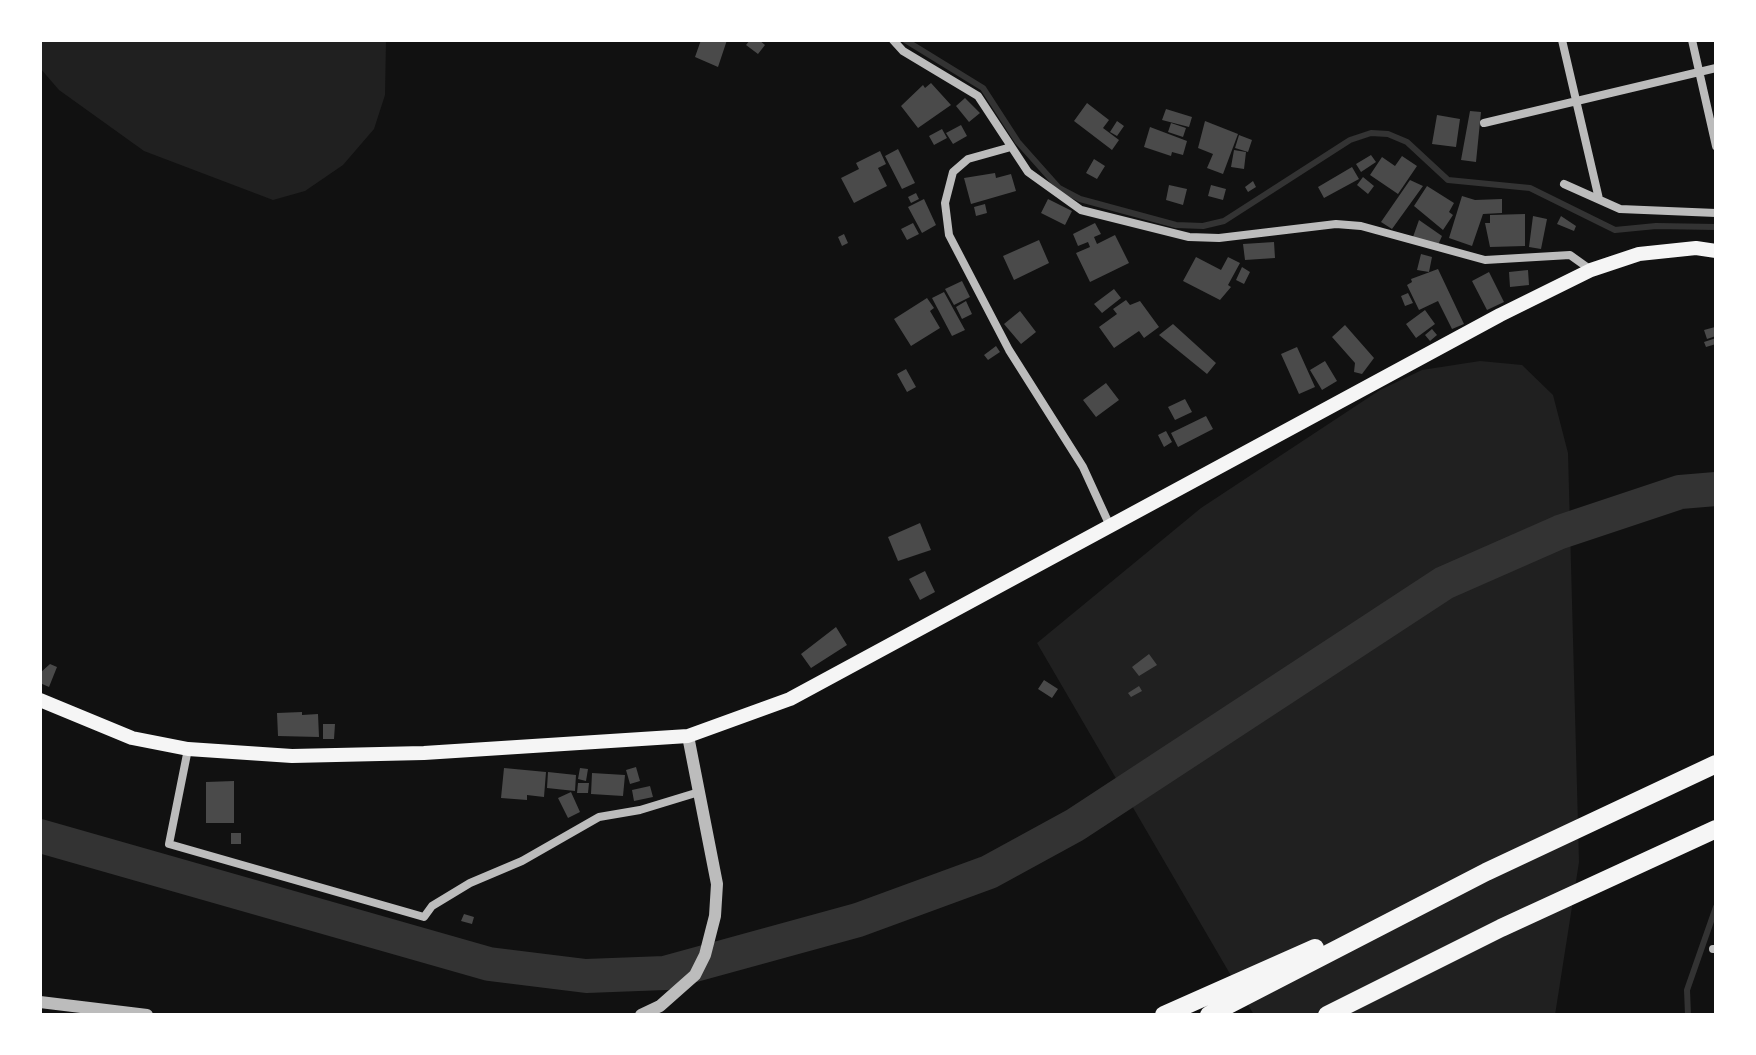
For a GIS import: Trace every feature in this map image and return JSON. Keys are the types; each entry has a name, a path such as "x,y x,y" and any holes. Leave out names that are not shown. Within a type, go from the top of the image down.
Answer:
{"highway":[{"path":"1209,1015 1486,872 1660,787 1716,764"},
{"path":"1327,1015 1716,829"},
{"path":"1164,1015 1486,872"}],"main road":[{"path":"40,700 132,738 188,749 292,756 424,753 688,736 790,699 1591,270 1639,254 1696,248 1716,251"}],"street":[{"path":"893,40 903,51 978,96 1028,172 1081,210 1162,232 1219,238 1336,224 1361,226 1485,260 1570,255 1591,270"},
{"path":"1562,40 1599,199"},
{"path":"1692,40 1716,146"},
{"path":"1484,123 1716,68"},
{"path":"1011,147 968,159 953,172 945,203 949,235 1009,350 1083,467 1110,526"},
{"path":"1564,184 1620,209 1716,213"},
{"path":"641,1015 660,1006 695,975 712,929 717,884 688,736"},
{"path":"188,749 169,844 424,917 432,906 470,883 522,861 599,817 640,810 699,792"},
{"path":"40,1002 147,1015"}],"shaded area":[{"path":"40,40 386,40 385,95 374,129 343,165 305,191 273,200 144,151 59,90 40,68"},
{"path":"1480,361 1522,365 1553,395 1568,453 1579,862 1555,1015 1254,1015 1037,643 1201,508 1380,390 1422,370"}],"building":[{"path":"701,40 727,40 718,67 695,57"},
{"path":"750,40 759,40 765,45 758,54 746,45"},
{"path":"931,83 951,105 918,128 901,106 923,85 925,88"},
{"path":"965,98 980,113 969,122 956,106"},
{"path":"1087,103 1109,120 1103,128 1119,140 1112,150 1074,121"},
{"path":"1166,109 1192,117 1189,127 1162,120"},
{"path":"1470,111 1481,112 1476,162 1461,160"},
{"path":"1437,115 1460,119 1456,147 1432,144"},
{"path":"1117,121 1124,126 1117,136 1110,132"},
{"path":"1205,121 1238,134 1223,174 1207,168 1213,154 1198,148"},
{"path":"1171,123 1186,128 1183,137 1168,132"},
{"path":"961,125 967,136 953,144 946,133"},
{"path":"1150,127 1187,141 1183,155 1172,152 1171,156 1144,147"},
{"path":"942,129 947,138 934,145 929,136"},
{"path":"1239,135 1252,140 1248,152 1235,148"},
{"path":"898,149 915,183 902,189 885,156"},
{"path":"1234,150 1246,152 1244,169 1231,167"},
{"path":"880,151 886,164 878,168 887,186 854,203 841,178 859,169 856,163"},
{"path":"1371,155 1376,162 1361,172 1356,164"},
{"path":"1402,156 1417,166 1398,194 1370,175 1382,157 1395,166"},
{"path":"1094,159 1105,166 1097,179 1086,173"},
{"path":"1352,167 1359,179 1324,198 1318,187"},
{"path":"995,173 996,178 1011,174 1016,191 971,204 964,178"},
{"path":"1363,177 1374,186 1368,194 1357,185"},
{"path":"1410,180 1423,186 1392,229 1381,222"},
{"path":"1253,181 1256,187 1248,192 1245,187"},
{"path":"1169,185 1187,189 1183,205 1166,200"},
{"path":"1211,185 1226,189 1223,200 1208,196"},
{"path":"1427,186 1454,203 1449,212 1453,215 1443,230 1414,206"},
{"path":"916,193 919,199 911,203 908,197"},
{"path":"1462,196 1475,200 1502,199 1502,213 1483,214 1472,246 1449,238"},
{"path":"924,199 936,225 922,233 908,207"},
{"path":"1048,199 1072,211 1065,225 1041,213"},
{"path":"985,204 987,213 976,216 974,207"},
{"path":"1525,214 1525,246 1490,247 1485,223 1490,223 1490,215"},
{"path":"1533,216 1547,219 1541,249 1529,247"},
{"path":"1561,216 1576,226 1574,231 1557,224"},
{"path":"1419,220 1442,236 1438,245 1413,237"},
{"path":"913,223 919,234 907,240 901,229"},
{"path":"1095,223 1101,234 1094,237 1097,244 1115,235 1129,263 1090,282 1076,253 1090,247 1088,242 1078,246 1073,234"},
{"path":"844,234 848,243 842,246 838,237"},
{"path":"1039,240 1049,263 1014,280 1003,256"},
{"path":"1274,242 1275,258 1245,260 1243,244"},
{"path":"1421,254 1432,257 1429,272 1417,270"},
{"path":"1196,257 1221,270 1228,257 1240,263 1228,285 1231,287 1220,300 1183,281"},
{"path":"1242,267 1250,272 1244,284 1236,280"},
{"path":"1438,269 1464,324 1452,329 1438,301 1419,310 1407,285 1412,282 1411,279"},
{"path":"1528,270 1529,285 1510,287 1509,272"},
{"path":"1489,272 1504,302 1487,310 1472,281"},
{"path":"962,281 970,297 954,305 945,289"},
{"path":"1114,289 1121,298 1102,313 1094,304"},
{"path":"944,292 965,330 952,336 932,298"},
{"path":"1408,293 1413,303 1405,306 1401,296"},
{"path":"927,298 934,308 930,311 940,328 911,346 894,319"},
{"path":"1126,300 1130,305 1140,301 1159,327 1144,338 1139,331 1114,348 1099,327 1117,314 1113,309"},
{"path":"966,301 972,314 962,319 956,307"},
{"path":"1425,310 1435,324 1416,338 1406,324"},
{"path":"1020,311 1036,332 1021,344 1004,324"},
{"path":"1173,324 1216,363 1207,374 1159,335"},
{"path":"1345,325 1374,358 1362,374 1354,372 1355,363 1332,337"},
{"path":"1715,327 1716,336 1707,339 1704,330"},
{"path":"1432,329 1437,335 1430,341 1425,335"},
{"path":"1716,338 1716,344 1706,347 1704,342"},
{"path":"996,346 1000,352 988,360 984,355"},
{"path":"1297,347 1315,387 1299,394 1281,354"},
{"path":"1325,361 1337,381 1322,390 1310,370"},
{"path":"906,369 916,387 907,392 897,374"},
{"path":"1106,383 1119,400 1096,417 1083,400"},
{"path":"1185,399 1192,412 1175,420 1168,407"},
{"path":"1206,416 1213,429 1178,447 1171,433"},
{"path":"1166,431 1172,442 1164,447 1158,435"},
{"path":"920,523 931,550 898,561 888,537"},
{"path":"925,571 935,592 920,600 909,579"},
{"path":"836,627 847,645 811,668 801,654"},
{"path":"1149,654 1157,665 1139,676 1132,667"},
{"path":"50,664 57,667 49,687 40,683 40,673"},
{"path":"1044,680 1058,689 1052,698 1038,689"},
{"path":"1139,686 1142,691 1131,697 1128,693"},
{"path":"302,712 302,715 318,714 319,737 278,736 277,713"},
{"path":"323,724 335,724 334,739 323,739"},
{"path":"636,767 640,781 630,784 626,770"},
{"path":"504,768 546,772 544,797 527,795 527,800 501,798"},
{"path":"580,768 588,769 586,781 578,779"},
{"path":"548,772 576,775 575,791 547,788"},
{"path":"592,773 625,775 623,796 591,794"},
{"path":"234,781 234,823 206,823 206,782"},
{"path":"578,783 589,783 588,793 577,793"},
{"path":"650,786 653,797 634,801 632,790"},
{"path":"571,792 580,812 568,818 558,798"},
{"path":"231,833 241,833 241,844 231,844"},
{"path":"464,914 474,917 472,924 461,921"}],"waterway":[{"path":"905,40 983,88 1018,142 1059,188 1080,199 1176,225 1203,226 1224,221 1350,140 1371,133 1388,134 1407,142 1448,180 1530,188 1615,230 1656,226 1716,227"},
{"path":"40,836 489,964 586,976 665,973 858,920 989,872 1075,825 1444,583 1560,532 1680,492 1716,489"},
{"path":"1688,1015 1687,990 1716,907"}]}
